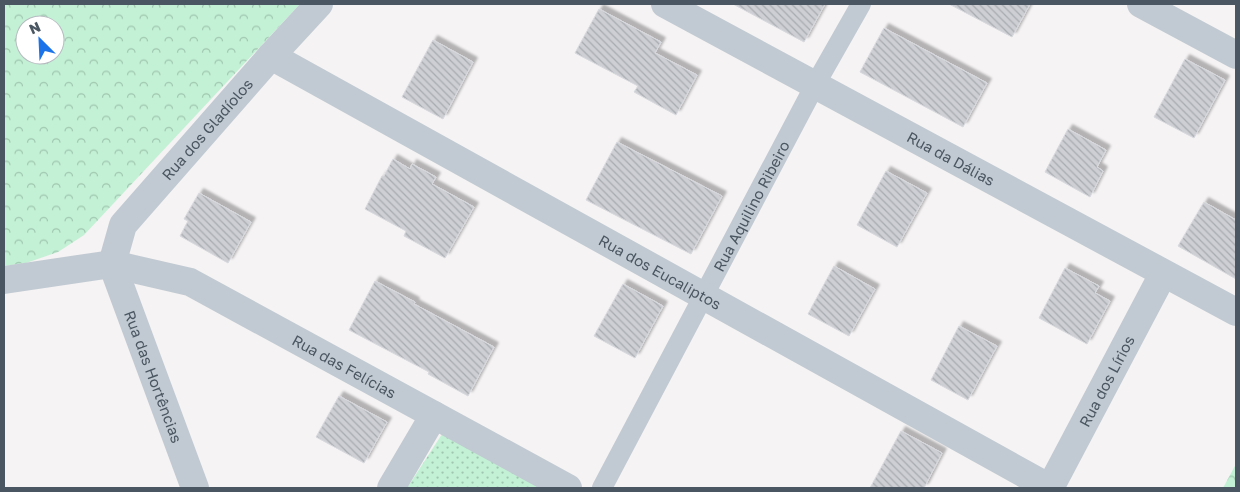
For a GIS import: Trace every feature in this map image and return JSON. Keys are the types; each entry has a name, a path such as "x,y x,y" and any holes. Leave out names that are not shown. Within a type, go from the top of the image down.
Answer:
{"street":[{"name":"Rua dos Gladíolos","path":"112,264 123,225 319,4"},
{"name":"Rua da Dálias","path":"665,4 1236,312"},
{"name":"Rua Aquilino Ribeiro","path":"602,488 815,85 860,4"},
{"path":"1141,4 1236,55"},
{"name":"Rua dos Eucaliptos","path":"271,56 1050,488"},
{"path":"4,280 112,264"},
{"name":"Rua das Felícias","path":"112,264 190,282 568,488"},
{"name":"Rua das Hortências","path":"112,264 194,488"},
{"name":"Rua dos Lírios","path":"1050,488 1163,274"},
{"path":"391,488 434,415"}],"green space":[{"path":"4,4 300,4 84,235 58,252 26,263 4,266"},
{"path":"446,428 561,488 407,488"},
{"path":"1236,464 1236,488 1223,488"}],"building":[{"path":"733,4 825,4 804,42"},
{"path":"949,4 1030,4 1012,37"},
{"path":"599,9 661,42 655,53 697,75 676,115 634,92 638,86 575,53"},
{"path":"884,28 987,83 963,127 860,72"},
{"path":"433,40 473,62 443,119 402,97"},
{"path":"1185,59 1225,80 1194,138 1154,117"},
{"path":"1068,129 1106,150 1097,167 1103,171 1090,197 1045,172"},
{"path":"617,142 722,196 691,254 586,200"},
{"path":"393,159 410,169 412,164 436,177 432,184 474,207 445,258 404,236 406,231 365,209"},
{"path":"886,171 927,193 897,247 857,225"},
{"path":"199,193 251,222 228,263 180,236 188,221 184,219"},
{"path":"1204,202 1236,220 1236,279 1178,246"},
{"path":"834,266 875,289 849,336 808,314"},
{"path":"1065,268 1099,286 1095,293 1110,301 1087,344 1039,318"},
{"path":"375,281 494,347 468,396 428,374 429,372 349,330"},
{"path":"623,284 663,306 635,358 594,336"},
{"path":"959,326 997,346 968,400 931,380"},
{"path":"339,396 387,422 364,463 316,437"},
{"path":"901,431 942,453 924,488 870,488"}]}
